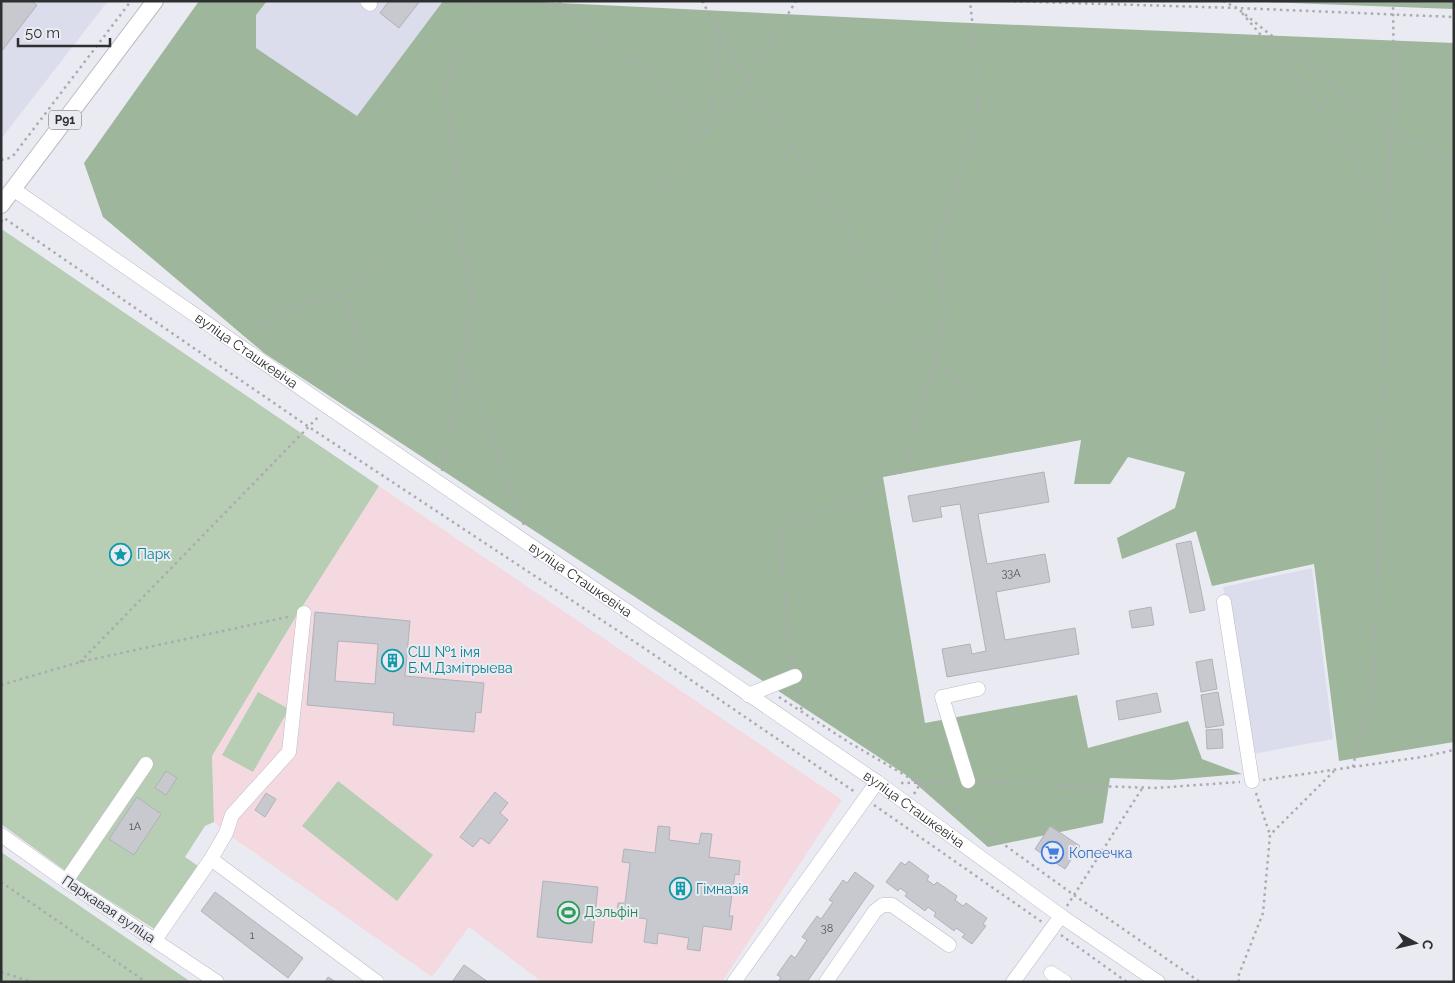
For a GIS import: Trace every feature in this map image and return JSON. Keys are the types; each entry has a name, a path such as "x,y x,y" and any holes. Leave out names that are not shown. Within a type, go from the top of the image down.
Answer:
{"main road":[{"name":"Р91","path":"1,205 7,185 155,1"}],"street":[{"name":"вуліца Сташкевіча","path":"7,185 328,408 877,782 1061,916 1158,982"},
{"path":"1224,602 1252,782"},
{"path":"155,940 212,859 226,833 232,815 289,752 304,614"},
{"path":"748,695 794,676"},
{"path":"968,782 942,697 978,689"},
{"path":"66,881 146,764"},
{"path":"738,980 877,782"},
{"name":"Паркавая вуліца","path":"1,835 217,982"},
{"path":"212,859 377,982"},
{"path":"826,982 876,911 883,905 892,905 949,945"},
{"path":"1012,982 1061,916"},
{"path":"1051,972 1065,982"}],"path":[{"path":"1,160 13,156 131,1"},
{"path":"441,476 463,363 472,299 458,228 459,182 445,86 475,12 477,1"},
{"path":"559,1 614,48 668,85 707,132"},
{"path":"702,1 747,81 841,216 874,284 1002,436"},
{"path":"656,190 707,132 747,81 796,1"},
{"path":"802,712 794,676 786,617 781,526 861,499 881,476 903,472 936,357 945,312 936,245 977,119 976,56 970,1"},
{"path":"1007,1 1454,16"},
{"path":"1223,1 1237,8 1392,132 1454,160"},
{"path":"1354,767 1359,738 1374,689 1387,213 1394,91 1394,1"},
{"path":"1237,8 1309,91 1387,213"},
{"path":"707,132 716,94 716,20"},
{"path":"259,328 310,300 346,294 393,238 459,182"},
{"path":"1,222 4,218 309,427 636,642 865,798 1127,982"},
{"path":"340,386 360,353 346,294"},
{"path":"463,363 527,532"},
{"path":"80,662 328,408"},
{"path":"1,685 80,662 304,614"},
{"path":"765,688 850,743 920,784 1074,895 1200,982"},
{"path":"920,784 968,782 1143,787 1252,782 1422,757 1453,750"},
{"path":"1270,835 1335,770"},
{"path":"1239,982 1238,976 1263,913 1270,835 1252,782"},
{"path":"907,804 920,784"},
{"path":"1061,916 1143,787"},
{"path":"1,882 146,982"},
{"path":"1,972 32,982"}],"shaded area":[{"path":"1,1 108,1 1,139"},
{"path":"267,1 443,1 357,116 256,48 256,15"},
{"path":"379,486 842,800 722,982 542,982 469,927 432,977 226,833 214,822 212,756 297,615"},
{"path":"1312,568 1333,739 1253,754 1223,587"}],"green space":[{"path":"199,1 267,1 256,15 256,48 357,116 443,1 519,1 947,22 1454,43 1454,742 1339,761 1314,564 1212,586 1196,531 1122,559 1117,538 1175,508 1185,472 1128,457 1110,484 1074,484 1081,440 883,477 925,723 1077,695 1088,748 1188,721 1202,759 1242,774 1171,780 1110,778 1103,823 988,847 906,775 264,353 103,217 84,163"},
{"path":"1236,1 1454,1 1454,9"},
{"path":"3,230 379,486 297,615 212,756 214,822 205,826 185,857 198,866 156,930 82,883 1,824 1,232"},
{"path":"258,692 289,709 253,772 222,755"},
{"path":"338,781 433,855 397,901 302,826"},
{"path":"1,852 191,982 1,982"}],"building":[{"path":"1,1 31,1 37,5 1,52"},
{"path":"389,1 420,1 399,28 380,13"},
{"path":"1044,472 1049,502 978,514 987,564 1045,554 1050,582 996,592 1005,640 1075,628 1079,654 947,677 942,649 970,644 972,654 986,651 960,504 940,507 942,517 913,522 908,496"},
{"path":"1191,541 1205,610 1190,613 1176,544"},
{"path":"1151,607 1154,625 1132,628 1129,611"},
{"name":"СШ №1 імя Б.М.Дзмітрыева","path":"315,612 410,621 405,676 484,683 481,713 476,712 474,732 393,725 394,713 307,705","holes":["338,641 378,644 375,684 335,681"]},
{"path":"1212,659 1217,689 1201,692 1196,662"},
{"path":"1218,692 1224,725 1206,728 1201,695"},
{"path":"1157,693 1161,712 1119,720 1116,701"},
{"path":"1222,729 1223,748 1207,749 1206,730"},
{"path":"166,771 177,778 166,795 155,788"},
{"path":"495,792 508,803 500,813 508,820 489,844 481,838 473,847 460,837"},
{"path":"266,793 276,799 265,817 255,810"},
{"path":"137,797 161,814 134,855 109,839"},
{"name":"Гімназія","path":"658,826 670,827 669,840 699,844 701,833 712,834 709,857 740,861 739,875 735,874 729,916 733,916 731,930 703,926 700,951 687,949 689,938 658,933 657,944 644,942 647,919 617,915 618,903 625,903 630,863 622,862 624,849 655,853"},
{"path":"1050,826 1080,846 1065,869 1035,849"},
{"path":"909,861 929,876 927,880 934,885 937,882 957,896 955,900 963,906 966,903 987,918 983,924 986,926 972,944 962,937 965,934 956,928 954,931 934,916 936,913 928,907 925,911 905,896 907,893 900,888 898,891 886,882 901,862 905,865"},
{"path":"855,872 874,886 807,982 778,982 781,977 777,975 791,955 795,958 807,940 802,937 817,916 821,919 833,902 829,900 843,880 847,883"},
{"name":"Дэльфін","path":"543,881 598,887 592,943 537,937"},
{"path":"215,892 303,958 288,978 201,911"},
{"path":"464,965 488,982 452,982"},
{"path":"328,977 336,982 325,982"}],"place":[{"name":"Парк","path":"121,554"},
{"name":"СШ №1 імя Б.М.Дзмітрыева","path":"392,660"},
{"name":"Копеечка","path":"1053,853"},
{"name":"Гімназія","path":"680,889"},
{"name":"Дэльфін","path":"568,912"}]}
